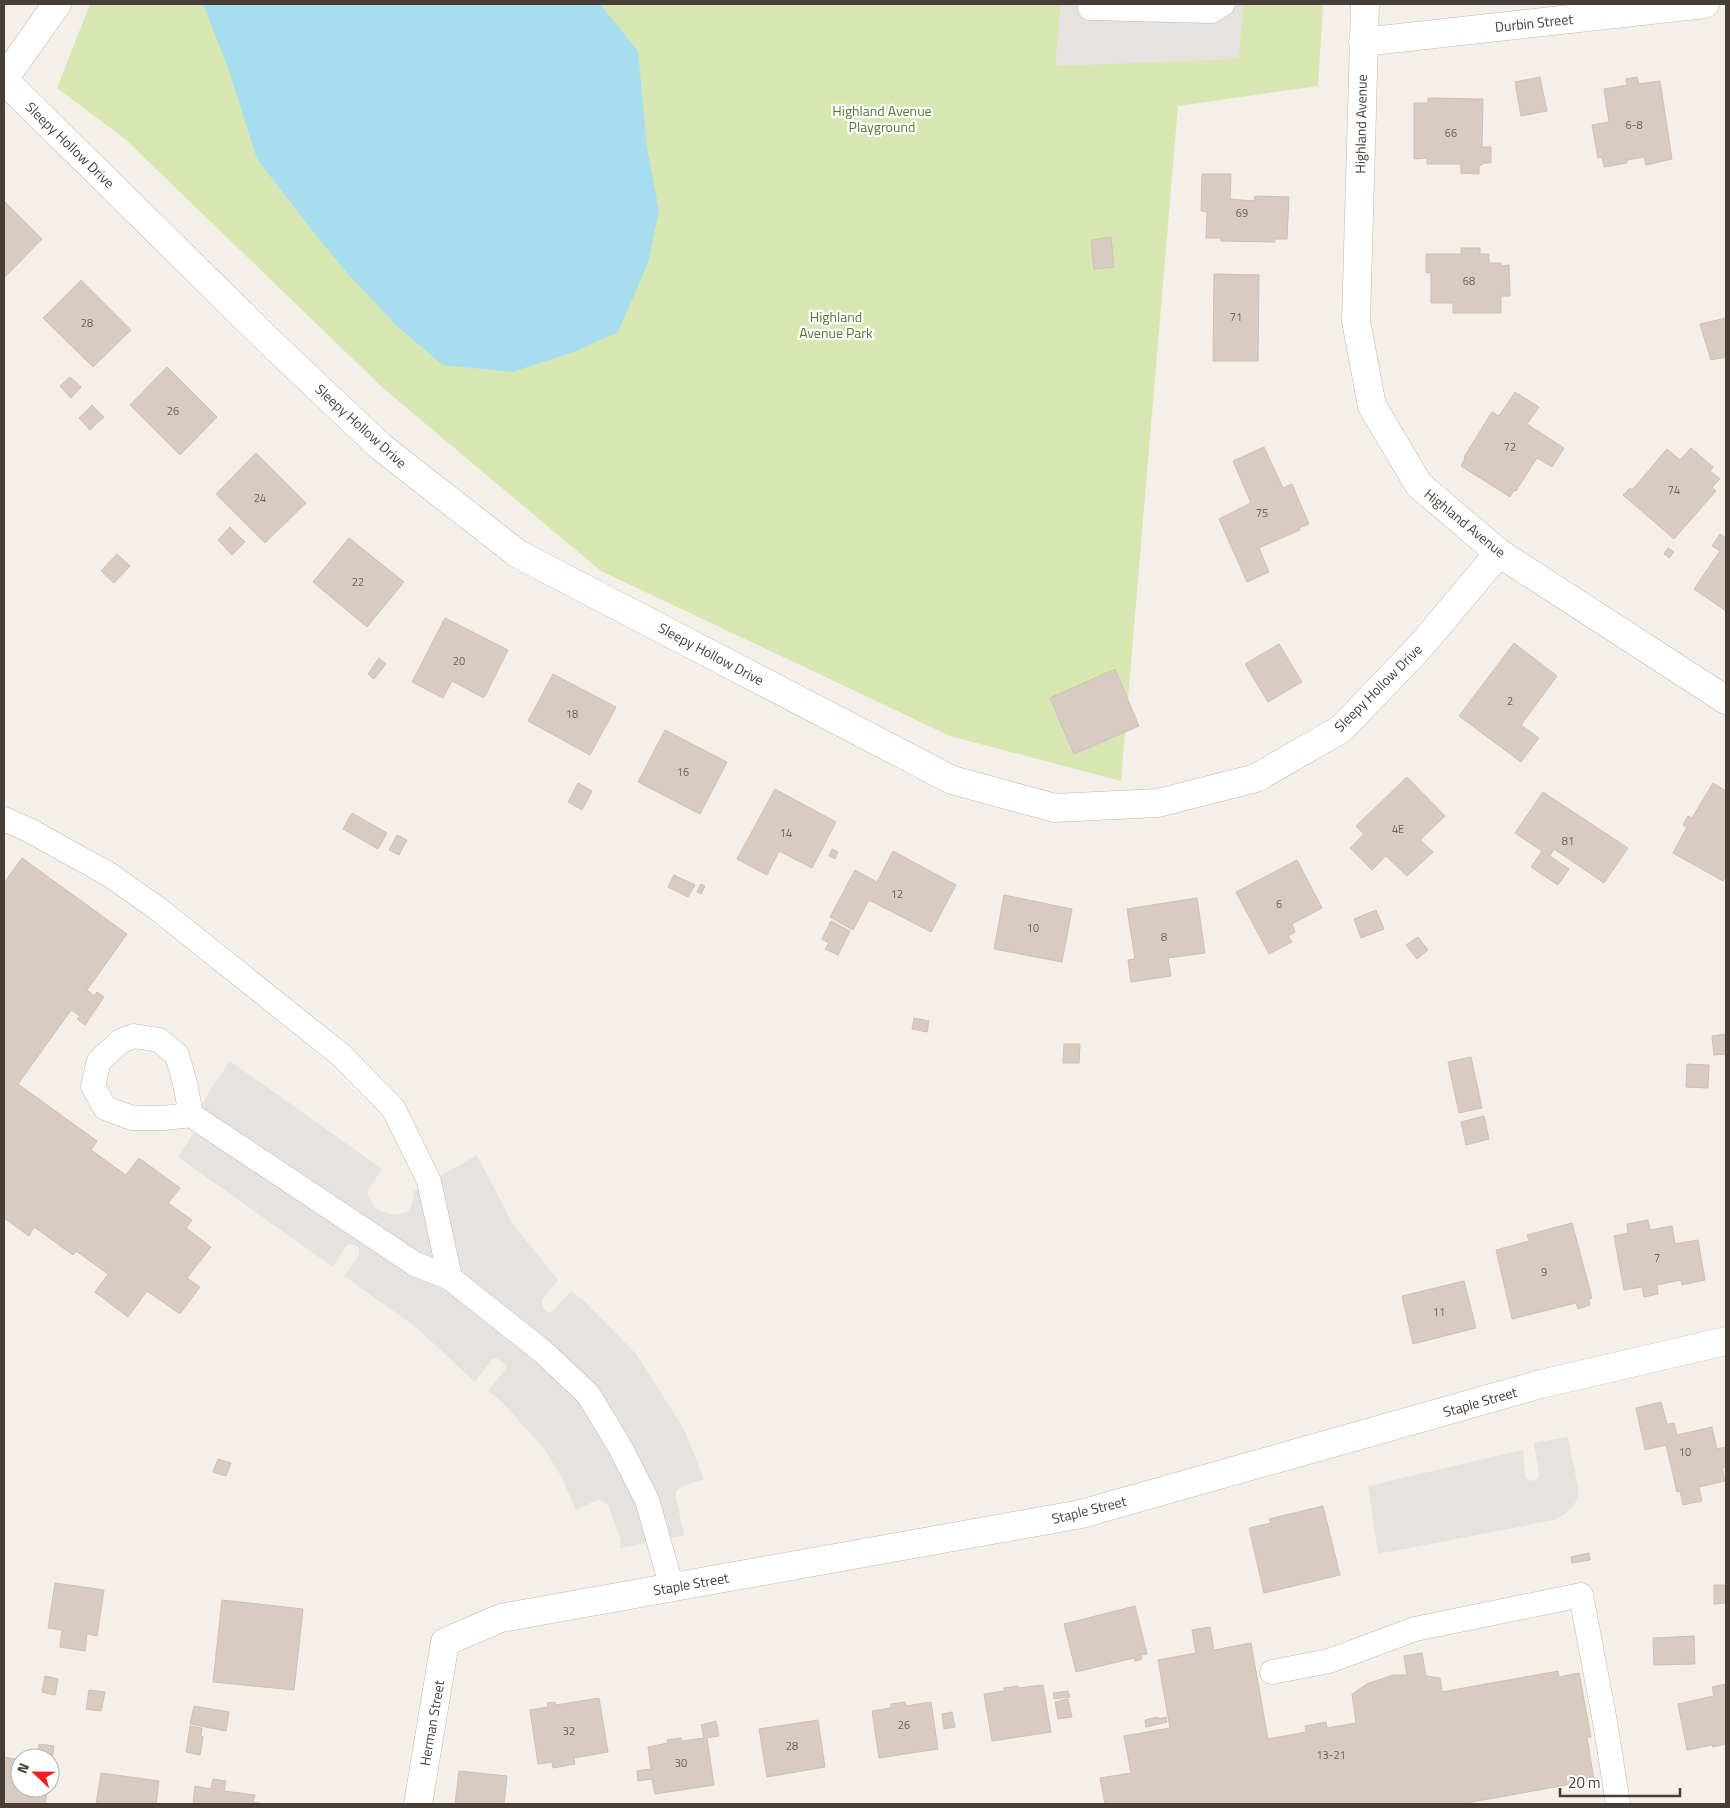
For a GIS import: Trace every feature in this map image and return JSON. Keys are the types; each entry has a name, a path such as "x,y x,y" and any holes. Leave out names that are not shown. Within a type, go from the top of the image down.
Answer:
{"street":[{"name":"Sleepy Hollow Drive","path":"57,4 4,80 271,343 381,447 518,554 952,780 1055,808 1158,803 1256,778 1340,729 1418,649 1499,553"},
{"name":"Highland Avenue","path":"1365,4 1356,321 1372,406 1419,485 1499,553 1726,700"},
{"name":"Durbin Street","path":"1363,42 1705,4"},
{"name":"Staple Street","path":"445,1642 501,1618 1081,1514 1541,1384 1726,1341"},
{"name":"Herman Street","path":"418,1804 445,1642"}],"lane":[{"path":"1090,8 1212,11 1223,4"},
{"path":"4,819 29,830 110,875 158,910 341,1055 393,1108 429,1181 450,1278"},
{"path":"191,1115 415,1264 450,1278 542,1350 588,1394 620,1448 647,1500 672,1588"},
{"path":"1272,1672 1329,1661 1414,1629 1581,1595 1618,1804"}],"green space":[{"name":"Highland Avenue Park","path":"90,4 1323,4 1318,86 1178,106 1121,781 950,736 601,571 384,389 125,139 57,88"}],"shaded area":[{"path":"1061,4 1243,4 1239,59 1055,66"},
{"path":"230,1061 382,1169 368,1190 368,1195 374,1207 380,1211 396,1215 409,1211 414,1198 413,1192 477,1155 512,1223 558,1280 542,1300 543,1308 547,1312 552,1312 571,1291 585,1302 636,1354 684,1429 704,1479 681,1487 676,1491 684,1535 620,1548 621,1540 608,1505 603,1501 597,1500 576,1510 562,1478 545,1450 502,1402 488,1391 505,1370 506,1365 498,1359 492,1359 475,1382 417,1328 344,1276 359,1255 359,1248 356,1245 349,1244 346,1246 333,1267 178,1157 194,1132 189,1127"},
{"path":"1568,1437 1578,1487 1578,1497 1573,1507 1565,1514 1554,1520 1378,1554 1368,1486 1523,1450 1525,1477 1532,1481 1538,1478 1539,1474 1534,1443"}],"water":[{"path":"203,4 600,4 638,51 647,147 659,211 648,263 618,332 574,352 512,372 443,365 399,328 347,273 257,159 228,68"}],"building":[{"path":"1540,77 1547,111 1521,116 1515,82"},
{"path":"1637,77 1639,84 1660,81 1672,159 1646,165 1644,157 1627,160 1627,163 1604,167 1602,157 1598,158 1592,125 1609,122 1604,89 1627,85 1626,79"},
{"path":"1428,98 1483,99 1482,147 1491,147 1491,163 1479,165 1479,174 1461,173 1461,164 1427,164 1427,158 1414,159 1414,103 1428,103"},
{"path":"1202,174 1231,174 1230,199 1254,201 1255,196 1289,197 1287,239 1275,239 1275,242 1221,241 1221,238 1206,238 1207,212 1201,211"},
{"path":"4,201 42,239 4,278"},
{"path":"1111,237 1114,267 1094,269 1091,240"},
{"path":"1461,248 1480,248 1480,254 1489,254 1489,263 1501,263 1501,266 1509,265 1510,296 1501,296 1501,313 1453,313 1453,303 1431,303 1431,272 1426,273 1426,254 1461,254"},
{"path":"1214,274 1259,275 1258,361 1213,361"},
{"path":"81,280 131,330 93,367 43,318"},
{"path":"1726,318 1726,357 1711,360 1700,324"},
{"path":"167,367 217,417 180,455 130,405"},
{"path":"70,377 81,387 71,398 60,386"},
{"path":"1515,392 1539,407 1527,424 1564,448 1552,467 1537,458 1516,491 1514,490 1510,497 1461,466 1464,457 1492,412 1499,416"},
{"path":"92,405 104,417 90,430 79,418"},
{"path":"1264,447 1283,488 1292,484 1309,524 1299,528 1300,530 1259,548 1269,572 1247,582 1219,519 1251,503 1233,461"},
{"path":"1691,448 1713,467 1710,471 1720,479 1712,487 1716,491 1674,539 1623,495 1630,488 1632,490 1667,449 1680,460"},
{"path":"256,453 306,503 265,543 216,494"},
{"path":"230,527 245,542 232,555 218,540"},
{"path":"1720,534 1726,538 1726,611 1694,589 1720,551 1712,546"},
{"path":"349,538 404,582 367,627 313,582"},
{"path":"1668,548 1674,552 1669,558 1664,554"},
{"path":"117,554 130,566 114,583 101,571"},
{"path":"445,618 508,650 484,698 452,681 443,698 412,682"},
{"path":"1514,643 1557,676 1521,725 1539,738 1521,762 1459,716"},
{"path":"1279,644 1302,682 1268,702 1245,664"},
{"path":"379,658 386,664 374,679 368,674"},
{"path":"1115,669 1139,726 1074,754 1050,698"},
{"path":"553,674 616,707 590,755 528,721"},
{"path":"665,730 727,762 700,814 638,782"},
{"path":"1407,777 1445,816 1420,840 1433,852 1407,876 1386,856 1372,870 1350,848 1364,834 1356,826"},
{"path":"578,783 592,791 582,810 568,802"},
{"path":"1713,783 1726,791 1726,874 1723,881 1673,853 1687,827 1683,825 1688,816 1692,818"},
{"path":"775,789 836,822 812,868 779,851 767,875 737,859"},
{"path":"1543,792 1628,848 1604,883 1554,849 1550,856 1569,869 1558,885 1531,867 1542,851 1515,833"},
{"path":"352,813 387,833 378,849 343,829"},
{"path":"397,835 407,840 399,855 389,850"},
{"path":"832,849 838,852 835,859 829,856"},
{"path":"893,851 956,885 931,932 869,900 853,930 830,917 855,870 877,882"},
{"path":"22,858 127,934 87,990 94,996 97,992 104,997 85,1025 77,1019 80,1016 71,1010 18,1084 97,1141 91,1150 126,1175 139,1158 180,1188 168,1203 192,1220 186,1228 211,1247 187,1278 200,1287 180,1314 147,1291 128,1317 95,1292 108,1274 76,1251 73,1255 34,1227 29,1236 4,1218 4,883"},
{"path":"1297,860 1322,908 1292,924 1295,932 1288,936 1292,942 1269,954 1236,892"},
{"path":"674,875 695,885 688,897 668,887"},
{"path":"701,884 705,886 701,894 697,892"},
{"path":"1004,895 1072,909 1062,962 994,949"},
{"path":"1197,898 1205,953 1168,958 1171,976 1131,982 1128,960 1135,959 1127,909"},
{"path":"1376,910 1384,929 1361,938 1354,919"},
{"path":"831,921 850,931 838,955 825,949 829,943 822,939"},
{"path":"1418,937 1428,950 1417,959 1406,945"},
{"path":"914,1018 929,1021 927,1032 912,1029"},
{"path":"1726,1034 1726,1054 1714,1055 1712,1036"},
{"path":"1064,1044 1080,1044 1079,1063 1063,1063"},
{"path":"1471,1057 1482,1108 1459,1113 1448,1062"},
{"path":"1687,1064 1709,1065 1708,1088 1686,1087"},
{"path":"1484,1116 1489,1139 1466,1145 1461,1122"},
{"path":"1648,1220 1650,1230 1672,1226 1675,1244 1698,1240 1705,1280 1682,1285 1681,1280 1657,1285 1658,1294 1644,1297 1642,1287 1624,1290 1614,1236 1628,1233 1627,1224"},
{"path":"1572,1223 1592,1298 1589,1299 1590,1305 1578,1309 1576,1303 1512,1319 1496,1250 1529,1241 1527,1235"},
{"path":"1464,1281 1476,1328 1413,1344 1402,1296"},
{"path":"1661,1402 1667,1424 1674,1423 1677,1435 1712,1427 1717,1449 1726,1447 1726,1467 1722,1468 1725,1481 1699,1487 1702,1501 1683,1505 1680,1491 1677,1492 1666,1445 1645,1450 1636,1408"},
{"path":"218,1459 231,1463 226,1476 213,1472"},
{"path":"1323,1506 1340,1575 1264,1593 1249,1528 1271,1523 1269,1519"},
{"path":"1589,1553 1590,1560 1572,1563 1571,1557"},
{"path":"55,1583 104,1590 97,1636 87,1634 85,1651 60,1647 62,1630 48,1628"},
{"path":"1714,1585 1726,1585 1726,1603 1714,1604"},
{"path":"222,1600 303,1609 294,1690 213,1682"},
{"path":"1135,1606 1147,1654 1141,1655 1142,1659 1135,1661 1134,1658 1076,1672 1064,1624"},
{"path":"1210,1627 1214,1650 1251,1643 1268,1739 1306,1732 1305,1726 1326,1722 1327,1728 1356,1723 1352,1694 1367,1684 1378,1680 1394,1675 1407,1675 1404,1656 1422,1653 1426,1676 1440,1678 1442,1692 1558,1671 1559,1677 1579,1673 1591,1737 1587,1737 1594,1780 1461,1804 1105,1804 1100,1778 1131,1773 1124,1736 1170,1728 1158,1660 1196,1653 1192,1630"},
{"path":"1694,1636 1695,1664 1654,1665 1653,1638"},
{"path":"45,1676 58,1679 55,1695 42,1692"},
{"path":"1726,1684 1726,1744 1687,1750 1678,1704 1714,1696 1712,1687"},
{"path":"1043,1685 1051,1732 992,1741 984,1694 1004,1691 1004,1688"},
{"path":"89,1690 105,1692 101,1711 86,1709"},
{"path":"1068,1691 1070,1697 1054,1699 1053,1693"},
{"path":"599,1698 608,1752 574,1758 575,1764 553,1768 552,1762 538,1764 530,1710 548,1707 547,1703 555,1702 556,1705"},
{"path":"1068,1699 1072,1717 1058,1719 1055,1702"},
{"path":"905,1702 906,1706 931,1702 938,1749 879,1758 872,1711 891,1708 891,1704"},
{"path":"194,1706 229,1712 226,1731 190,1724"},
{"path":"952,1712 955,1727 944,1729 942,1714"},
{"path":"1158,1717 1159,1719 1166,1717 1167,1722 1146,1727 1145,1720"},
{"path":"818,1720 825,1767 767,1777 759,1729"},
{"path":"716,1721 719,1736 707,1738 714,1785 655,1794 652,1779 638,1781 637,1771 651,1769 648,1747 668,1743 667,1740 681,1738 682,1741 704,1738 701,1725"},
{"path":"190,1726 202,1728 201,1736 203,1737 200,1755 186,1752"},
{"path":"39,1744 54,1746 54,1748 38,1748"},
{"path":"4,1757 10,1758 10,1798 46,1798 45,1804 4,1804"},
{"path":"459,1771 507,1776 504,1804 455,1804"},
{"path":"101,1773 159,1781 156,1804 96,1804"},
{"path":"213,1779 226,1781 224,1791 255,1795 253,1802 265,1804 193,1804 195,1786 211,1789"}],"park label":[{"name":"Highland Avenue Playground","path":"882,120"}]}
